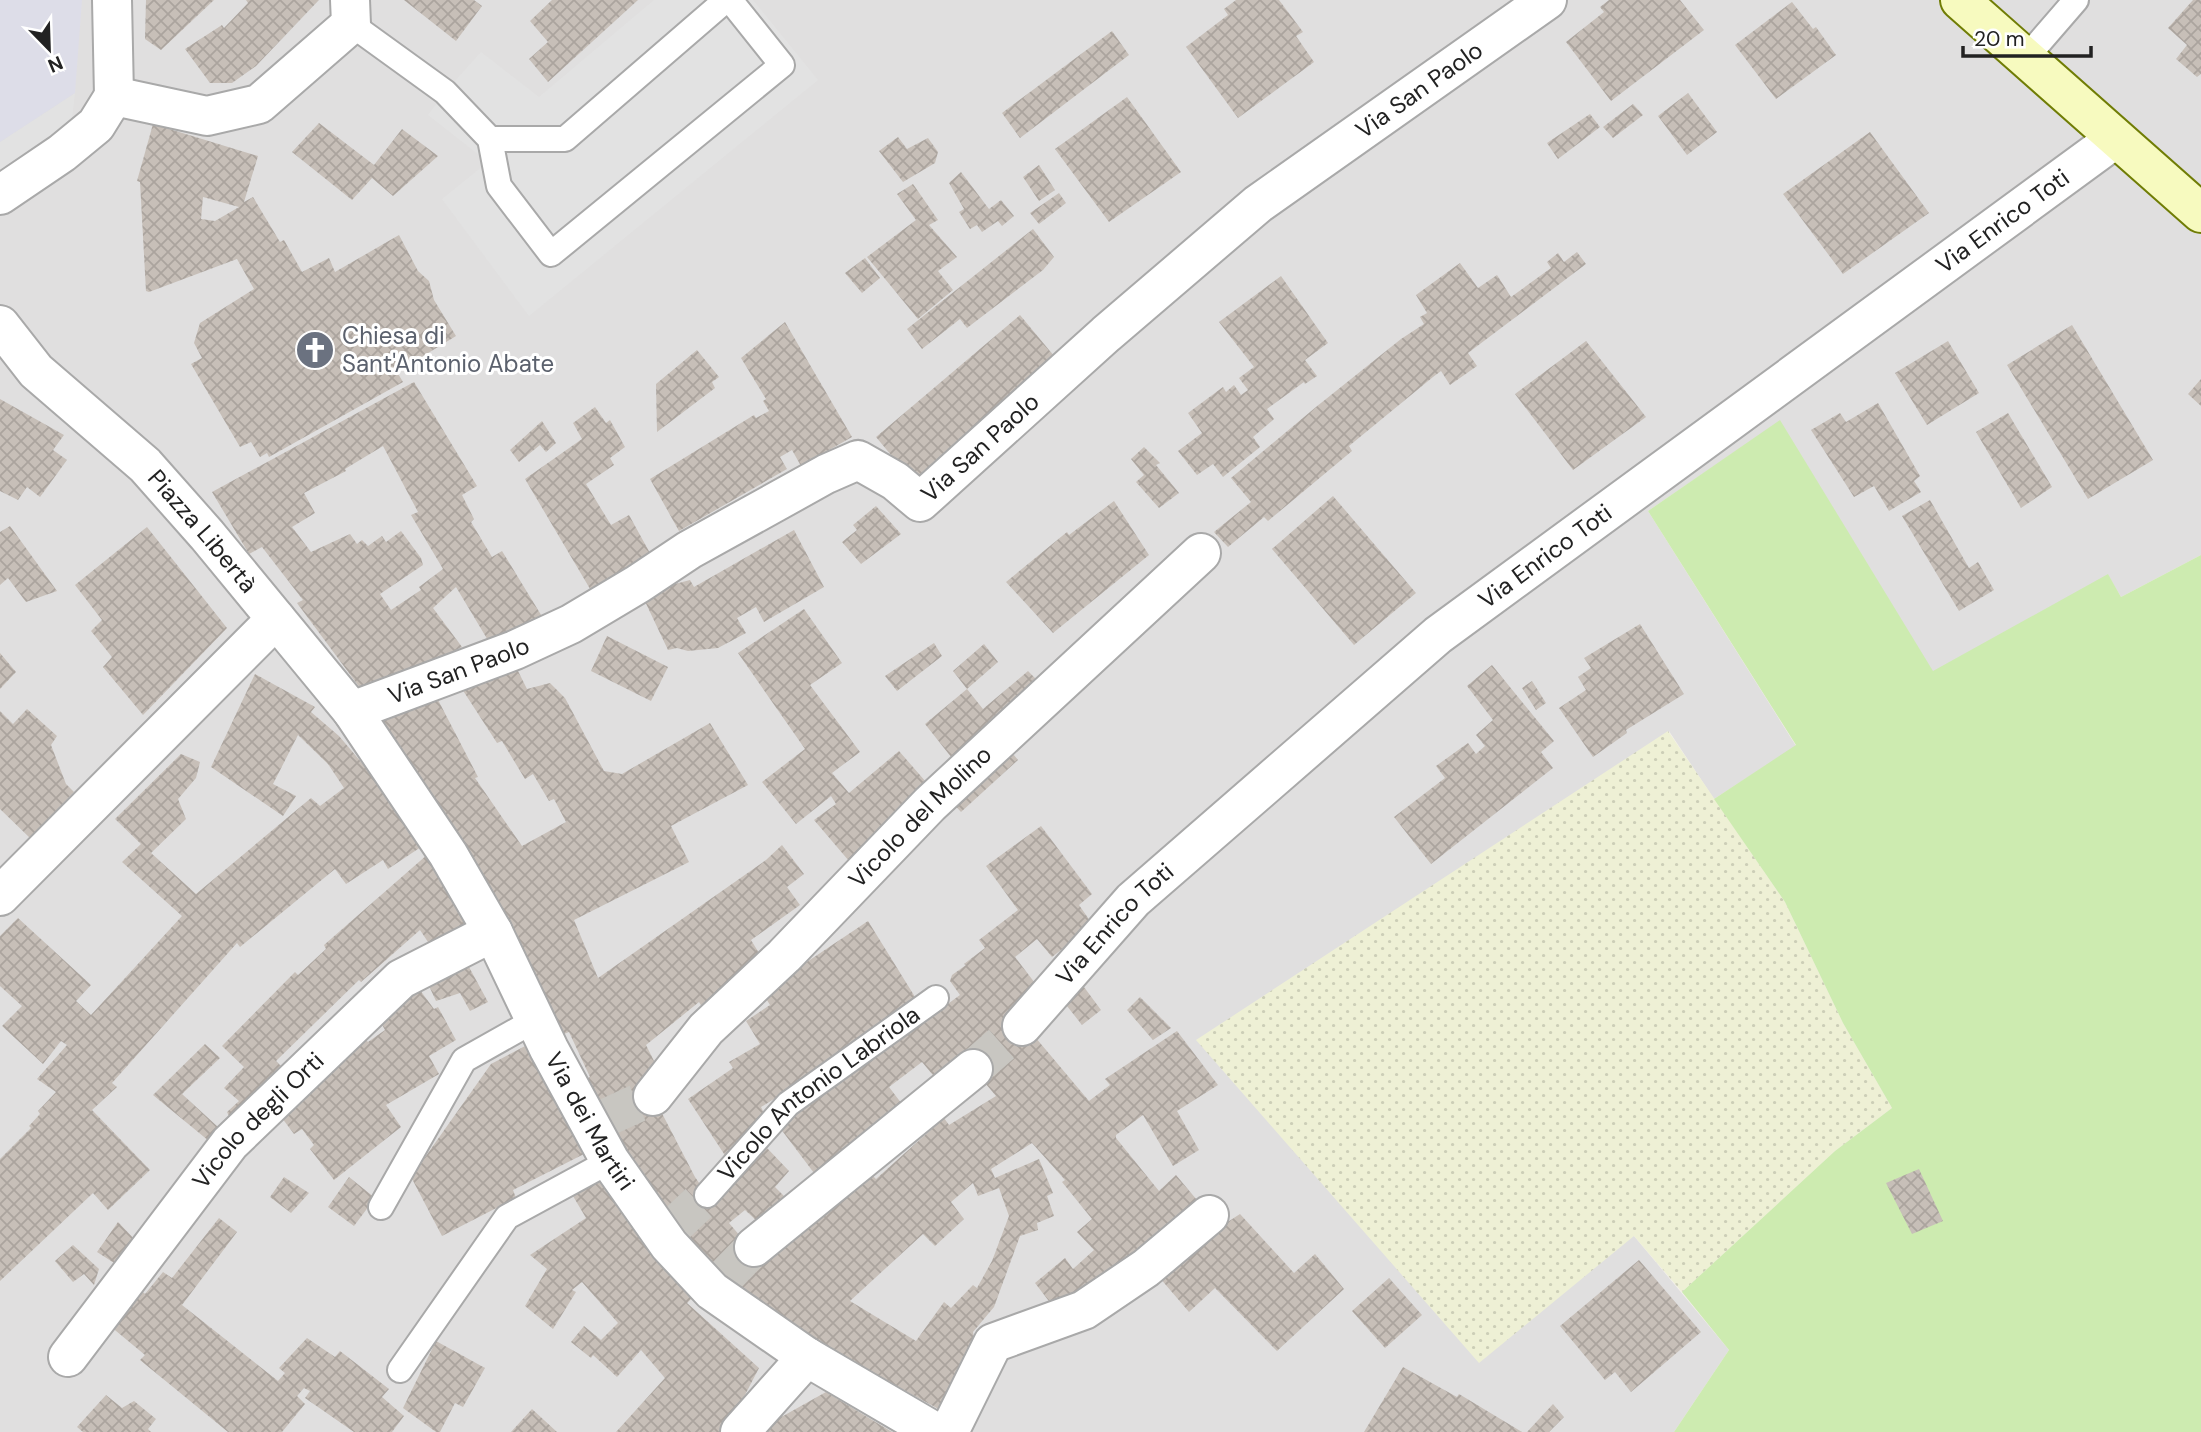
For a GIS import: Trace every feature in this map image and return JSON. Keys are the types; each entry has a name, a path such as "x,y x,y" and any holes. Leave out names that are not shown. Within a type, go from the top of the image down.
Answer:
{"street":[{"path":"0,195 62,153 96,125 114,96 112,0"},
{"name":"Via San Paolo","path":"352,711 515,650 571,624 689,550 826,474 858,460 895,481 920,502 1106,334 1258,204 1547,0"},
{"path":"1960,0 2201,213"},
{"path":"114,96 208,116 259,104 351,12"},
{"name":"Via Enrico Toti","path":"1022,1026 1133,900 1438,635 2115,139"},
{"name":"Piazza Libertà","path":"0,325 36,371 145,466 207,535 352,711"},
{"name":"Piazza Libertà","path":"0,358 36,371"},
{"name":"Vicolo del Molino","path":"653,1096 706,1029 784,956 930,804 1201,553"},
{"path":"0,896 276,619"},
{"name":"Via dei Martiri","path":"352,711 448,854 493,932 535,1020 597,1121 610,1161 666,1232 718,1285 807,1357 935,1432"},
{"name":"Vicolo degli Orti","path":"68,1357 230,1143 401,979 493,932"},
{"path":"754,1247 973,1069"},
{"path":"949,1432 993,1343 1084,1310 1146,1268 1209,1215"},
{"path":"740,1432 807,1357"}],"lane":[{"path":"351,12 445,92 489,139 499,186 551,254 782,65 728,0 565,139 489,139"},
{"path":"2025,59 2076,0"},
{"name":"Vicolo Antonio Labriola","path":"707,1195 788,1104 936,998"},
{"path":"381,1207 464,1060 535,1020"},
{"path":"400,1370 507,1217 610,1161"}],"shaded area":[{"path":"0,0 2201,0 2201,555 2121,597 2108,575 1933,672 1780,421 1648,511 1796,746 1714,799 1669,731 1634,1236 1729,1350 1674,1432 0,1432"},
{"path":"0,0 82,0 75,93 0,142"},
{"path":"654,0 753,0 818,80 529,316 442,199 488,162 428,115 481,52 539,97"},
{"path":"75,93 71,127 0,173 0,142"}],"green space":[{"path":"1780,420 1933,671 2108,574 2121,597 2201,555 2201,1432 1674,1432 1729,1350 1682,1292 1835,1151 1892,1108 1843,1023 1785,902 1714,799 1796,745 1648,511"},
{"path":"1668,731 1785,902 1843,1023 1892,1108 1835,1151 1682,1292 1634,1236 1479,1363 1196,1040"}],"building":[{"path":"146,0 214,0 161,50 145,39"},
{"path":"246,0 319,0 256,66 232,83 210,83 185,49 222,25 224,28 248,3"},
{"path":"404,0 474,0 482,6 456,41"},
{"path":"552,0 638,0 548,82 529,59 548,42 530,21"},
{"path":"1236,0 1279,0 1303,32 1296,36 1314,62 1238,118 1186,47 1228,15 1224,9"},
{"path":"1609,0 1680,0 1704,30 1611,101 1566,42 1604,12 1600,7"},
{"path":"2193,0 2201,0 2201,74 2197,77 2176,59 2187,45 2168,28"},
{"path":"1792,2 1813,29 1816,27 1836,55 1776,99 1735,45"},
{"path":"1112,31 1129,55 1020,138 1002,113"},
{"path":"1688,93 1717,132 1687,155 1658,116"},
{"path":"1127,97 1181,172 1109,222 1055,149"},
{"path":"1633,104 1643,115 1613,138 1603,127"},
{"path":"1590,114 1600,127 1558,159 1547,143"},
{"path":"319,123 374,165 402,129 438,156 393,196 372,178 352,200 292,152"},
{"name":"Chiesa di Sant'Antonio Abate","path":"153,124 258,156 244,202 253,197 280,242 284,240 302,272 329,258 335,272 399,235 418,271 429,281 434,300 456,336 397,372 403,382 269,457 267,453 260,457 251,442 240,447 191,364 202,358 194,343 200,323 254,289 237,259 146,291 140,182 137,181","holes":["203,197 239,207 215,221 201,219"]},
{"path":"1870,132 1929,213 1843,274 1783,194"},
{"path":"898,137 907,149 928,138 938,152 935,163 903,182 879,151"},
{"path":"1039,165 1055,190 1039,201 1023,177"},
{"path":"961,172 989,209 1001,200 1014,216 1002,226 998,221 982,232 977,225 970,229 959,212 964,209 949,183"},
{"path":"913,184 938,220 929,225 957,257 938,271 953,290 918,319 867,257 916,220 897,194"},
{"path":"1059,193 1066,203 1039,224 1030,213"},
{"path":"1033,229 1054,257 1043,270 967,328 960,319 922,349 907,329"},
{"path":"1577,252 1586,264 1468,353 1477,366 1450,385 1441,371 1349,446 1352,451 1268,521 1264,517 1228,547 1214,532 1251,502 1231,478 1401,339 1424,324 1420,317 1427,313 1416,295 1460,263 1478,288 1497,275 1511,297 1551,268 1547,262 1558,253 1564,262"},
{"path":"865,258 880,278 862,293 845,273"},
{"path":"1281,276 1328,343 1305,360 1317,376 1305,384 1304,382 1267,409 1274,419 1253,437 1260,447 1223,477 1213,464 1197,475 1178,451 1202,433 1188,413 1223,387 1226,392 1234,385 1241,395 1248,390 1239,378 1254,367 1219,322"},
{"path":"1020,315 1059,362 927,480 911,479 876,437"},
{"path":"785,322 852,437 801,466 792,450 780,457 787,469 679,531 650,479 754,415 756,418 769,411 763,401 766,399 741,358"},
{"path":"2072,325 2153,460 2088,499 2007,365"},
{"path":"1586,341 1646,417 1573,470 1515,394"},
{"path":"1948,341 1979,393 1927,425 1895,373"},
{"path":"697,350 719,377 712,382 715,388 657,432 656,384"},
{"path":"2201,379 2201,406 2188,394"},
{"path":"414,382 477,486 462,495 474,519 471,522 492,557 502,551 546,623 492,647 456,587 433,608 462,647 366,696 297,603 303,600 262,547 249,554 212,492","holes":["383,446 418,512 411,515 443,569 419,587 421,590 391,610 380,594 423,565 421,558 401,531 386,542 382,536 368,546 362,540 357,544 350,534 311,552 292,527 315,513 304,493 346,471 345,469"]},
{"path":"0,399 64,435 53,450 67,460 40,497 27,487 18,500 0,491"},
{"path":"1878,403 1920,476 1914,481 1921,492 1889,511 1874,486 1854,497 1811,430 1840,413 1846,422"},
{"path":"595,407 606,423 610,420 625,447 610,458 614,465 586,484 611,525 629,515 656,564 596,599 525,479 582,439 573,423"},
{"path":"2008,413 2052,487 2021,508 1976,432"},
{"path":"542,421 556,443 546,452 540,445 519,462 510,450"},
{"path":"1144,447 1160,463 1156,465 1179,493 1159,508 1136,482 1144,475 1131,459"},
{"path":"1333,496 1416,593 1354,645 1272,549"},
{"path":"1930,500 1969,568 1978,562 1994,590 1959,611 1902,516"},
{"path":"1114,501 1149,555 1053,633 1006,582 1067,532 1069,535"},
{"path":"876,506 901,534 861,564 842,542 857,530 853,525"},
{"path":"10,526 57,591 26,602 8,578 0,585 0,532"},
{"path":"147,527 227,628 143,715 103,667 112,657 91,631 102,620 75,585"},
{"path":"794,530 824,587 764,622 756,607 737,618 746,633 718,648 668,650 641,593 690,580 694,587"},
{"path":"804,609 842,663 810,685 860,752 832,773 849,793 899,751 933,790 849,861 814,820 836,804 831,796 796,824 762,782 805,749 738,653"},
{"path":"1640,624 1684,694 1626,730 1627,733 1593,757 1559,708 1586,690 1578,677 1591,668 1584,658"},
{"path":"607,636 668,667 651,701 591,671"},
{"path":"934,643 942,656 897,691 885,676"},
{"path":"984,644 998,662 967,689 953,671"},
{"path":"0,653 16,672 0,689"},
{"path":"515,665 527,689 550,683 565,698 604,771 622,774 710,723 748,785 671,826 689,862 574,920 598,978 766,860 782,845 804,874 787,887 800,905 751,940 767,966 705,1012 699,1002 646,1045 658,1069 653,1096 695,1177 715,1206 767,1148 789,1171 775,1187 786,1198 759,1223 745,1210 729,1223 741,1237 861,1164 876,1179 944,1118 949,1125 996,1096 963,1057 937,1080 922,1062 889,1087 905,1108 814,1173 780,1128 840,1074 845,1079 960,995 950,981 952,975 985,948 979,940 1018,910 986,866 1041,826 1092,894 1079,905 1093,925 1052,957 1037,939 1015,957 1041,991 1030,1031 1089,1101 1110,1085 1105,1079 1177,1031 1218,1085 1177,1111 1199,1150 1173,1166 1143,1115 1116,1135 1116,1138 1159,1191 1176,1175 1202,1206 1058,1313 1035,1283 1065,1258 1073,1269 1094,1250 1077,1232 1092,1219 1062,1182 1065,1180 1032,1143 991,1169 995,1178 1039,1159 1053,1193 1047,1196 1054,1216 1037,1223 1038,1230 1020,1236 994,1307 973,1332 977,1355 944,1412 820,1344 692,1257 582,1081 590,1077 569,1032 559,1036 505,913 400,763 380,716 436,696 478,777 475,778 522,846 566,822 554,799 549,801 533,774 525,779 502,741 497,743 462,689","holes":["973,1183 978,1196 999,1188 1009,1216 992,1261 977,1288 973,1285 951,1308 944,1302 916,1341 850,1301 923,1234 935,1246 964,1219 951,1202"]},
{"path":"1492,665 1554,741 1541,752 1553,768 1431,864 1394,817 1445,778 1436,766 1468,743 1476,754 1485,746 1476,735 1493,720 1467,686"},
{"path":"1028,671 1041,684 959,767 925,724 967,689 983,709"},
{"path":"255,674 315,707 311,712 339,736 368,770 373,766 421,847 388,869 383,860 346,884 335,869 240,947 237,943 112,1083 117,1087 92,1110 150,1170 108,1210 93,1193 0,1281 0,1159 31,1128 29,1126 40,1114 38,1111 56,1092 37,1079 67,1045 61,1041 43,1064 2,1026 22,1006 0,986 0,936 18,918 91,985 76,1001 91,1015 182,916 122,862 141,844 115,819 181,754 200,762 196,778 178,799 186,819 151,853 196,894 311,798 320,806 344,788 328,764 298,735 273,784 296,796 283,816 211,767"},
{"path":"1532,681 1546,703 1536,710 1522,688"},
{"path":"27,709 57,736 51,745 66,784 74,792 30,838 0,809 0,711 13,724"},
{"path":"1004,743 1018,760 961,812 947,797"},
{"path":"428,854 475,935 432,948 420,930 361,982 359,980 276,1061 291,1076 215,1146 153,1095 205,1044 220,1058 182,1094 218,1127 229,1116 227,1112 239,1101 224,1088 244,1067 222,1046 295,972 298,975 326,949 324,945"},
{"path":"868,921 920,1005 761,1107 765,1115 726,1157 688,1099 733,1068 729,1062 760,1044 746,1021 770,1005 762,992"},
{"path":"469,967 488,1002 470,1011 460,993 436,1001 429,986"},
{"path":"414,982 434,1009 438,1007 456,1040 429,1056 439,1074 386,1105 401,1127 334,1180 310,1149 314,1145 302,1129 294,1134 276,1110 363,1037 368,1042 385,1030 376,1014"},
{"path":"1081,983 1101,1010 1082,1025 1063,1001"},
{"path":"1140,997 1171,1028 1153,1040 1127,1010"},
{"path":"529,1044 584,1154 513,1190 516,1198 442,1236 411,1177 491,1064"},
{"path":"1919,1169 1943,1221 1912,1234 1886,1183"},
{"path":"602,1176 613,1200 618,1198 643,1236 640,1238 692,1298 687,1303 759,1368 733,1418 721,1432 616,1432 665,1378 641,1350 617,1377 593,1355 591,1358 571,1342 584,1326 601,1340 618,1323 582,1282 572,1290 576,1292 553,1329 525,1306 547,1269 530,1255 586,1218 570,1191"},
{"path":"284,1177 309,1193 291,1213 270,1197"},
{"path":"349,1177 375,1198 354,1226 328,1207"},
{"path":"1240,1214 1294,1273 1315,1254 1344,1289 1277,1351 1215,1288 1189,1312 1153,1270"},
{"path":"219,1218 237,1232 182,1305 278,1381 285,1373 279,1368 307,1338 335,1357 340,1351 389,1389 382,1397 404,1416 392,1432 354,1432 305,1398 310,1391 304,1388 297,1396 305,1404 282,1432 228,1432 140,1360 145,1355 104,1321 132,1283 145,1294 163,1272 172,1278"},
{"path":"118,1222 139,1244 122,1268 97,1252"},
{"path":"73,1245 99,1269 94,1285 84,1274 73,1282 55,1261"},
{"path":"1639,1260 1701,1332 1631,1392 1615,1372 1605,1380 1560,1326"},
{"path":"1389,1278 1422,1315 1385,1348 1352,1311"},
{"path":"436,1341 485,1368 463,1407 455,1403 440,1432 436,1432 403,1408"},
{"path":"1403,1367 1457,1397 1459,1394 1522,1432 1364,1432"},
{"path":"826,1392 892,1432 761,1432 767,1425"},
{"path":"106,1395 122,1408 134,1401 156,1419 148,1429 151,1432 83,1432 77,1427"},
{"path":"1553,1404 1564,1417 1549,1432 1527,1432"},
{"path":"532,1409 557,1432 511,1432"}],"tunnel":[{"path":"973,1069 1022,1026"},
{"path":"603,1119 653,1096"},
{"path":"671,1229 707,1195"},
{"path":"723,1279 754,1247"}],"place":[{"name":"Chiesa di Sant'Antonio Abate","path":"315,350"}]}
